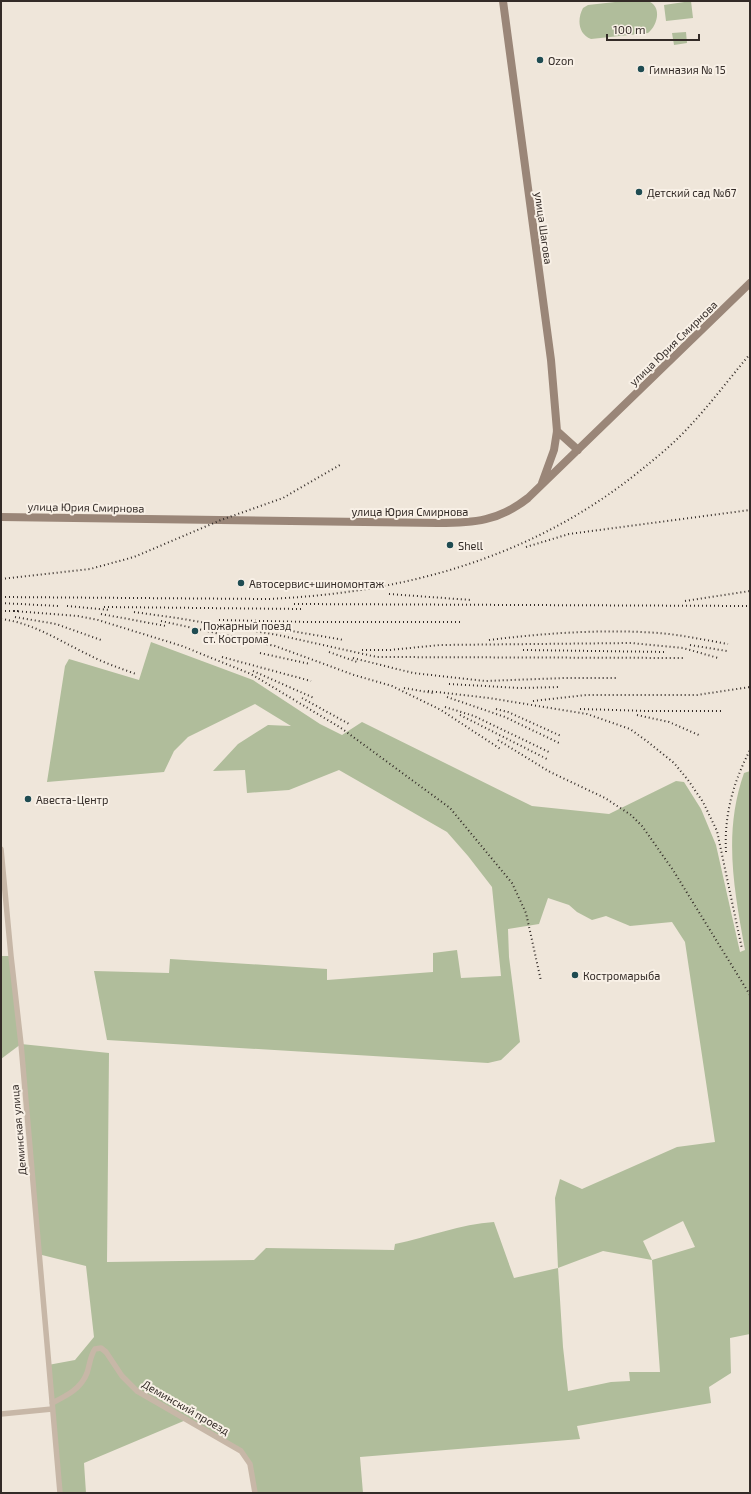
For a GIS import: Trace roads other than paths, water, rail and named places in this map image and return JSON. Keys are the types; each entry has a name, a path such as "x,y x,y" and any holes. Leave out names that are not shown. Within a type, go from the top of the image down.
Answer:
{"main road":[{"name":"улица Шагова","path":"502,1 551,360 557,430 554,450 540,487"},
{"name":"улица Юрия Смирнова","path":"1,517 464,523 494,518 518,507 540,487 750,283"},
{"path":"557,430 578,450"}],"street":[{"name":"Деминская улица","path":"1,849 21,1044 60,1493"},
{"name":"Деминский проезд","path":"52,1406 80,1387 87,1373 91,1354 95,1349 101,1348 106,1352 122,1376 137,1391 241,1451 250,1464 254,1493"},
{"path":"1,1414 52,1406"}],"railway":[{"path":"1,597 268,599 368,589 417,579 465,565 511,548 556,526 600,501 670,446 711,402 750,354"},
{"path":"1,579 90,569 134,557 221,520 283,498 340,465"},
{"path":"526,547 569,534 750,510"},
{"path":"685,601 750,591"},
{"path":"389,594 471,600"},
{"path":"1,603 58,606"},
{"path":"294,604 750,606"},
{"path":"67,606 110,610"},
{"path":"104,607 302,609"},
{"path":"1,611 19,611"},
{"path":"14,611 78,616 98,620 182,646 251,674 341,728 450,808 512,883 526,913 541,981"},
{"path":"134,612 278,635 377,657 685,658"},
{"path":"101,614 166,626"},
{"path":"15,617 56,624 101,640"},
{"path":"1,619 35,628 99,660 136,674"},
{"path":"219,620 307,622 461,622"},
{"path":"161,621 275,646 354,675 392,686 441,710 502,750"},
{"path":"262,626 344,640"},
{"path":"489,640 532,635 616,631 668,634 728,644"},
{"path":"362,650 390,650 440,645 631,643 683,648 718,658"},
{"path":"690,645 727,651"},
{"path":"523,650 667,652"},
{"path":"329,652 357,662"},
{"path":"260,653 310,664"},
{"path":"222,657 311,681"},
{"path":"353,658 413,673 485,681 617,678"},
{"path":"253,671 314,698"},
{"path":"449,684 520,688 560,687"},
{"path":"533,701 586,695 697,695 750,687"},
{"path":"404,688 433,693"},
{"path":"428,691 489,698 587,714 630,729 674,763 703,802 717,831 742,949"},
{"path":"447,697 505,717 559,743"},
{"path":"302,698 349,724"},
{"path":"445,707 474,716 551,753"},
{"path":"496,709 508,712 561,736"},
{"path":"580,709 722,711"},
{"path":"460,715 547,759"},
{"path":"637,715 669,722 701,736"},
{"path":"498,740 550,772 605,798 631,815 642,826 673,870 750,995"},
{"path":"726,852 728,812 734,787 750,750"}],"place":[{"name":"Ozon","path":"540,60"},
{"name":"Гимназия № 15","path":"641,69"},
{"name":"Детский сад №67","path":"639,192"},
{"name":"Shell","path":"450,545"},
{"name":"Автосервис+шиномонтаж","path":"241,583"},
{"name":"Пожарный поезд ст. Кострома","path":"195,631"},
{"name":"Авеста-Центр","path":"28,799"},
{"name":"Костромарыба","path":"575,975"}]}
